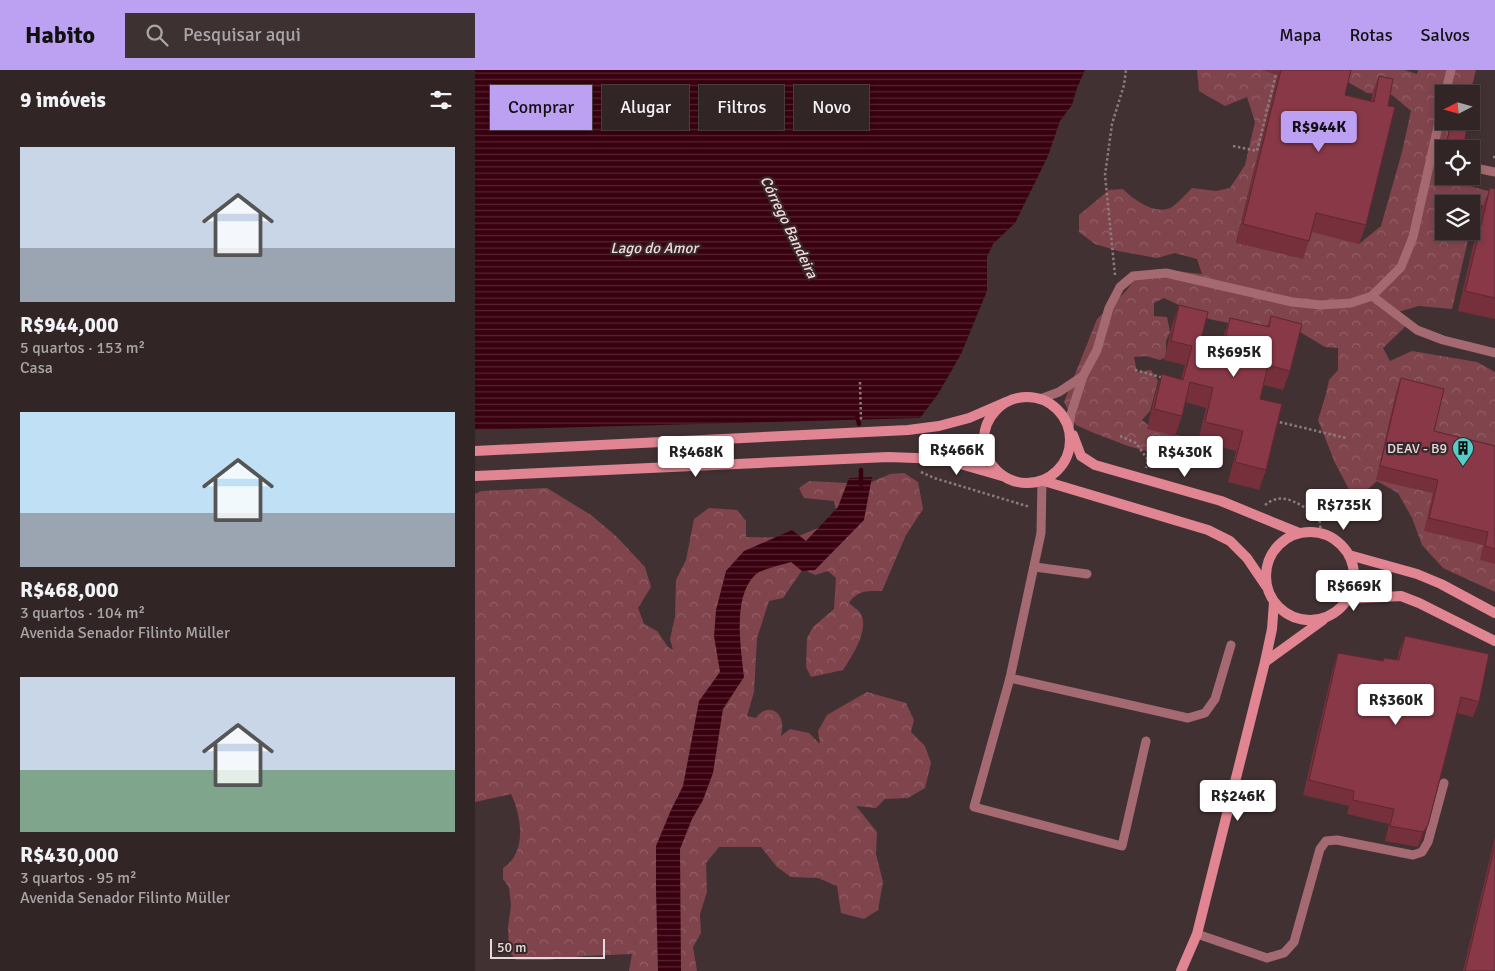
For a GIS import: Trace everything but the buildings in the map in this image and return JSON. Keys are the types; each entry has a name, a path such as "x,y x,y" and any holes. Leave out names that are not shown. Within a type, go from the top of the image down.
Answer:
{"main road":[{"path":"475,451 908,430 939,426 969,418 1017,398 1029,397 1040,399 1060,411 1081,456 1095,465 1221,501 1299,533"},
{"path":"1002,476 992,466 986,452 984,438 987,424 995,411 1006,402"},
{"path":"475,476 844,459 916,458 943,459 1002,476 1015,482 1030,484 1043,481 1055,474 1064,464 1071,440 1069,427"},
{"path":"1043,481 1208,530 1230,541 1247,558 1268,589 1274,602 1284,612 1297,619 1311,621 1325,618"},
{"path":"1265,662 1325,618 1338,611 1348,599 1354,585 1354,570 1349,555 1340,544 1321,534 1313,532 1299,533 1286,539 1275,548 1267,568 1268,589"},
{"path":"1349,555 1417,574 1441,584 1495,613"},
{"path":"1348,599 1401,596 1495,641"},
{"path":"1181,971 1197,934 1265,662 1272,629 1274,602"}],"lane":[{"path":"1447,85 1451,70"},
{"path":"1069,427 1071,414 1083,376 1097,350 1109,308 1120,287 1133,276 1166,273 1292,302 1321,305 1351,303 1372,296 1401,267 1413,237 1437,130"},
{"path":"1431,158 1435,159"},
{"path":"1480,169 1495,172"},
{"path":"1372,296 1417,330 1443,340 1495,353"},
{"path":"1040,399 1059,392 1083,376"},
{"path":"1043,481 1041,533 1035,567 1010,678 973,808 1121,846 1146,741"},
{"path":"1035,567 1087,574"},
{"path":"1010,678 1188,718 1205,713 1215,699 1231,644"},
{"path":"1197,934 1267,958 1284,953 1294,942 1320,849 1326,841 1337,840 1413,855 1422,852 1429,842 1444,783"}],"path":[{"path":"1120,287 1116,279 1105,175 1112,124 1124,85 1126,70"},
{"path":"1233,146 1257,151 1277,70"},
{"path":"1135,370 1171,380"},
{"path":"860,382 861,420"},
{"path":"1272,420 1346,438"},
{"path":"1120,436 1136,443 1148,460 1143,479"},
{"path":"916,458 913,468 934,478 1042,511"},
{"path":"1264,506 1271,500 1288,498 1319,515 1321,534"}],"green space":[{"path":"1197,70 1279,70 1236,242 1324,175 1359,244 1381,226 1402,152 1411,111 1392,95 1367,93 1346,81 1311,70 1404,70 1417,74 1418,70 1476,70 1472,85 1435,85 1435,130 1461,130 1459,140 1435,140 1435,185 1468,185 1495,193 1495,208 1480,205 1480,195 1435,195 1435,240 1468,240 1452,309 1419,306 1398,312 1405,327 1383,348 1390,361 1412,351 1477,362 1495,372 1495,592 1443,568 1422,545 1412,518 1398,493 1377,481 1368,489 1378,507 1371,514 1352,495 1335,463 1318,420 1329,380 1338,370 1338,348 1325,347 1300,332 1270,324 1258,329 1209,319 1164,298 1154,303 1154,316 1167,317 1170,332 1166,341 1166,357 1160,360 1146,356 1134,357 1137,372 1151,370 1158,381 1150,411 1142,420 1148,425 1202,444 1208,450 1207,458 1202,462 1168,457 1128,446 1076,425 1064,402 1097,319 1126,291 1135,279 1157,269 1202,274 1197,259 1175,253 1157,258 1118,251 1095,244 1079,232 1079,215 1109,190 1123,189 1146,206 1159,210 1175,205 1192,188 1216,191 1230,188 1245,165 1255,122 1247,97 1225,106 1199,91"},
{"path":"904,473 918,482 923,509 906,535 882,591 859,593 849,603 861,614 863,621 861,635 851,658 843,670 811,677 806,667 807,638 813,627 834,609 836,578 828,571 815,575 803,569 783,598 769,601 757,638 754,692 747,716 756,718 765,710 772,710 781,719 781,736 790,729 809,733 820,744 818,731 827,715 867,692 906,703 914,720 911,732 925,746 931,763 925,788 908,798 885,799 876,808 856,806 877,832 876,854 883,882 878,910 864,919 841,913 837,886 818,878 791,877 777,867 761,847 719,847 706,863 707,892 700,914 701,933 693,947 697,971 629,971 632,954 547,960 516,960 509,951 508,927 511,906 509,887 503,879 503,868 511,861 519,844 520,824 518,813 511,794 475,802 475,494 481,491 547,488 591,515 616,536 645,567 651,587 638,608 644,624 657,631 668,647 673,650 670,639 675,617 676,580 686,560 694,519 709,508 737,510 746,521 746,537 794,538 830,523 836,510 834,501 804,498 799,488 809,481 847,483 856,489 890,474"}],"water":[{"name":"Lago do Amor","path":"475,70 1085,70 1072,105 1060,121 1048,156 1015,223 993,244 987,257 987,291 961,354 938,394 920,418 475,430"},
{"path":"872,477 864,520 815,570 802,571 791,562 767,569 755,575 743,596 740,638 744,677 723,709 713,773 703,800 692,819 680,849 681,971 658,971 656,846 683,786 699,701 720,672 714,636 716,610 726,571 744,551 792,530 806,541 838,507 849,478"}],"waterway":[{"name":"Córrego Bandeira","path":"857,415 859,424"},
{"name":"Córrego Bandeira","path":"861,470 861,484"}],"place":[{"name":"DEAV - B9","path":"1463,467"}]}
